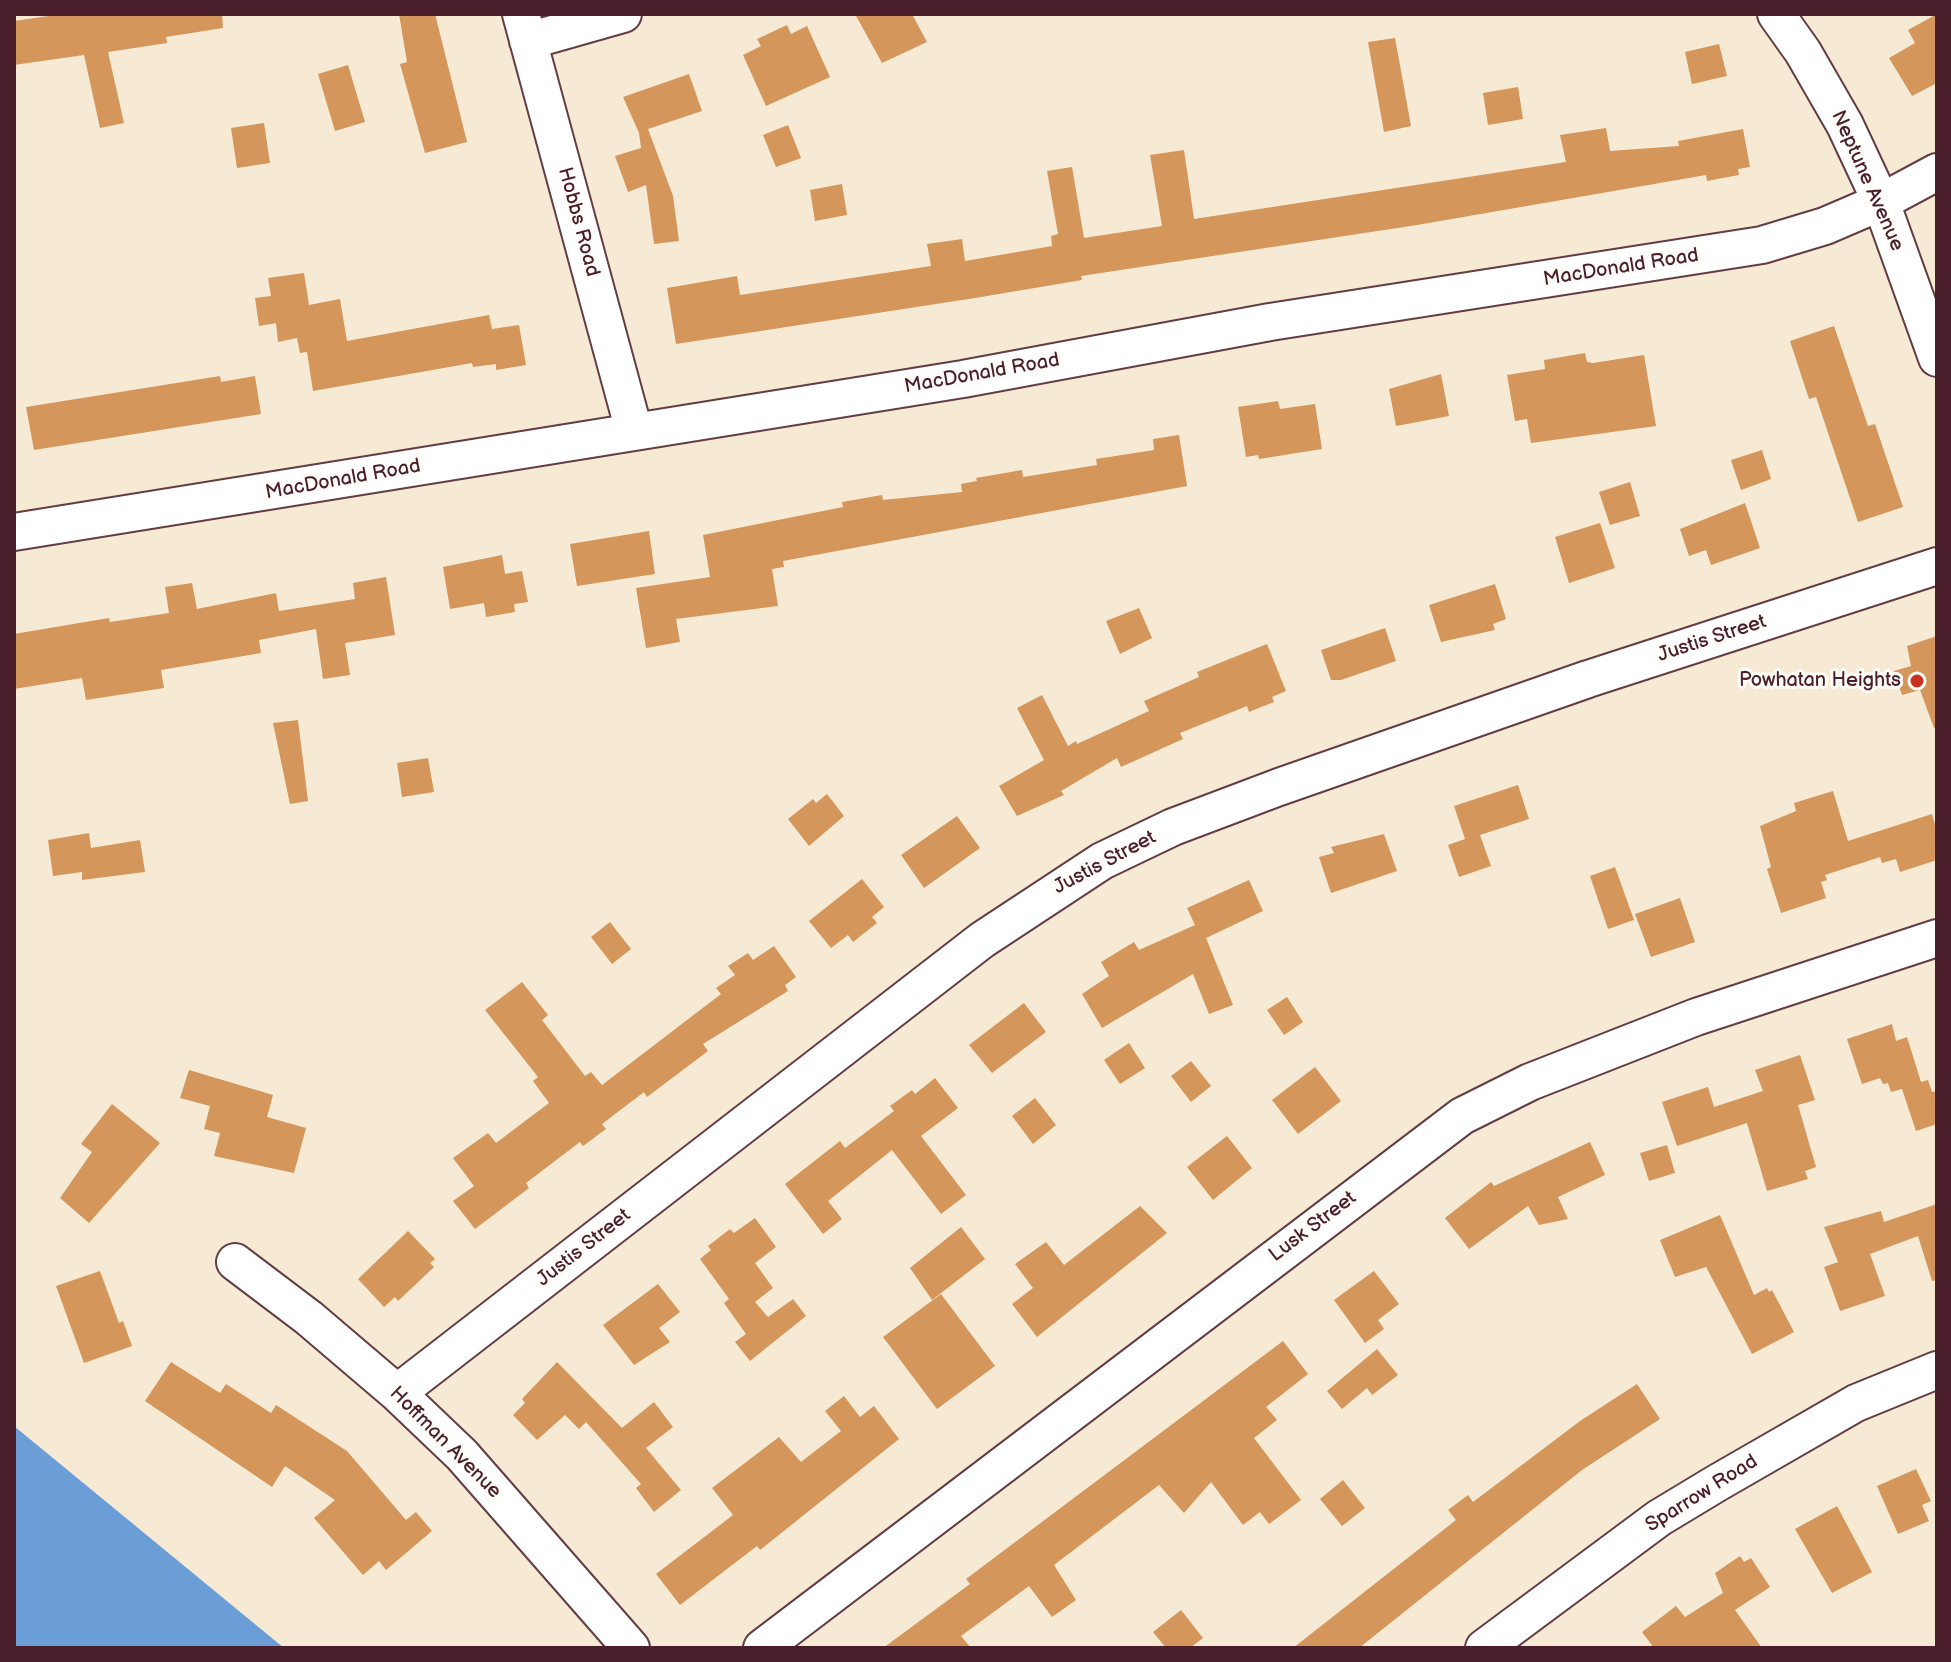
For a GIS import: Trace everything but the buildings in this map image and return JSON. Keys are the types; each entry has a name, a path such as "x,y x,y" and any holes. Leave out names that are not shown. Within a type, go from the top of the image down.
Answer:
{"street":[{"path":"524,28 623,14"},
{"name":"Neptune Avenue","path":"1776,14 1845,125 1881,202 1937,358"},
{"name":"Hobbs Road","path":"524,28 634,431"},
{"name":"MacDonald Road","path":"14,532 253,496 963,379 1270,322 1736,250 1825,226 1881,202 1937,172"},
{"name":"Justis Street","path":"397,1393 982,940 1102,861 1173,827 1279,787 1588,679 1937,566"},
{"name":"Lusk Street","path":"762,1648 1462,1116 1530,1082 1696,1017 1937,938"},
{"name":"Hoffman Avenue","path":"235,1262 309,1318 397,1393 462,1455 631,1648"},
{"name":"Sparrow Road","path":"1484,1648 1659,1518 1856,1403 1937,1370"}],"water":[{"path":"14,1426 284,1648 14,1648"}],"place":[{"name":"Powhatan Heights","path":"1917,681"}]}
